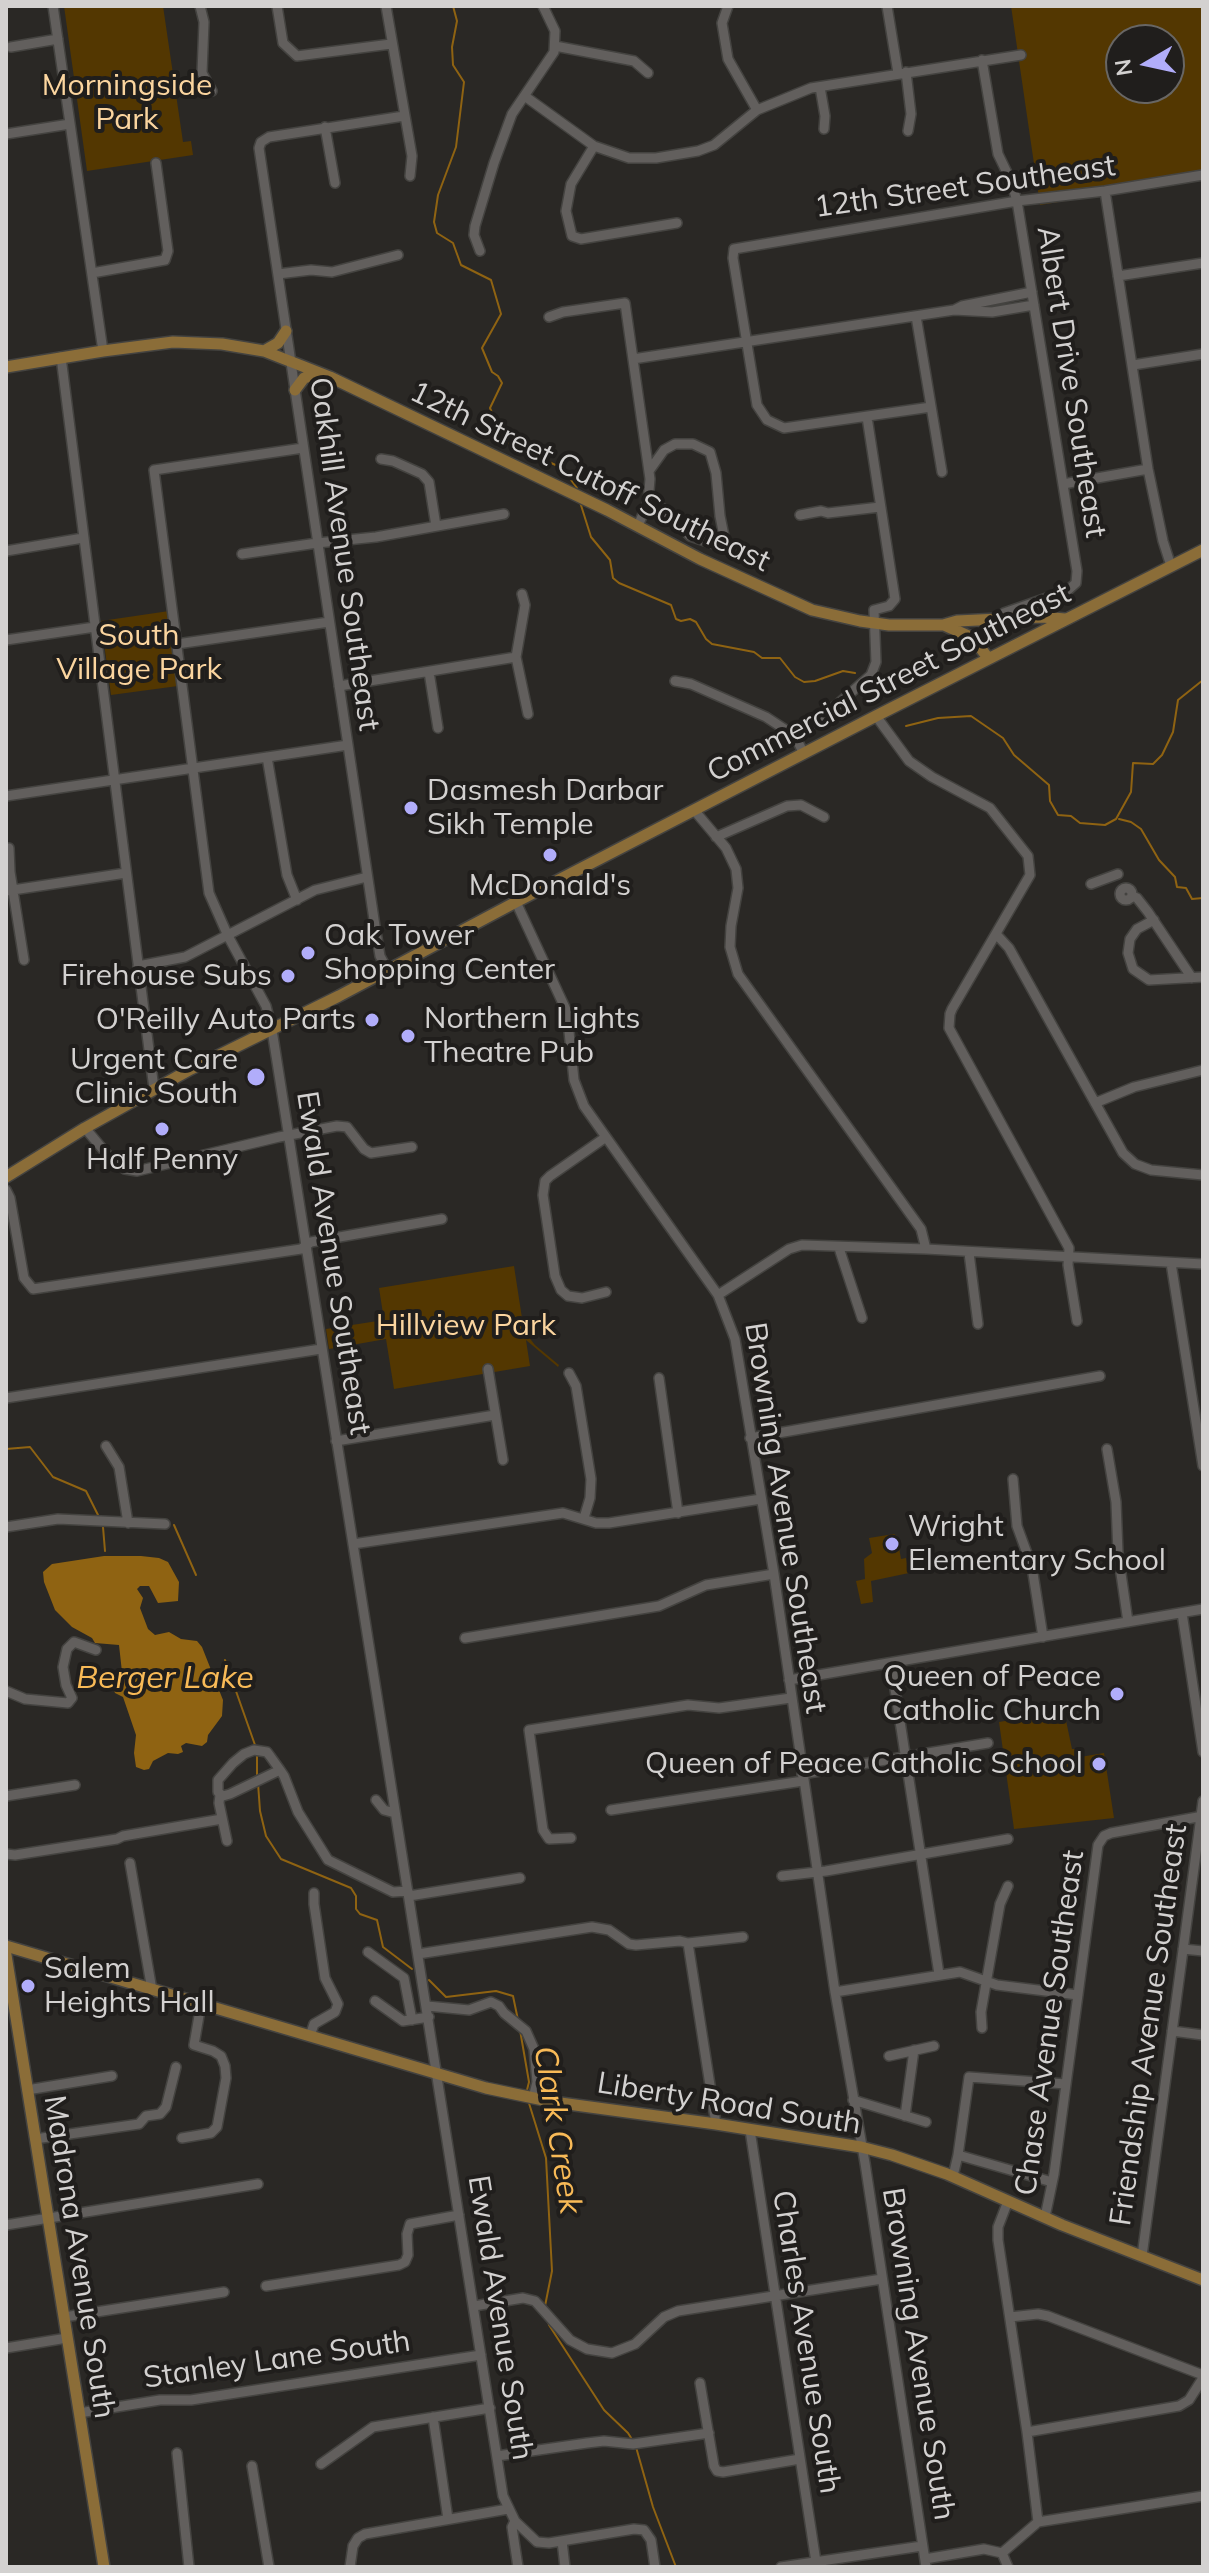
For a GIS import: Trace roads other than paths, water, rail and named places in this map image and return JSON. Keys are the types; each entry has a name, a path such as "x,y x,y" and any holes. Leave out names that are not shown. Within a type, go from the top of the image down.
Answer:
{"main road":[{"path":"264,351 278,343 286,331"},
{"path":"6,367 103,351 199,342 264,351 291,360"},
{"name":"12th Street Cutoff Southeast","path":"291,360 585,499 791,602 826,614 873,623 943,625 998,618 1065,619"},
{"path":"295,390 307,376 322,374"},
{"name":"Commercial Street Southeast","path":"6,1177 154,1089 1203,550"},
{"path":"1174,565 1203,560"},
{"path":"973,638 990,634 998,618"},
{"name":"12th Street Cutoff Southeast","path":"943,625 973,638 988,658"},
{"name":"Liberty Road South","path":"6,1946 437,2074 533,2098 861,2147 953,2176 1045,2217 1203,2280"},
{"name":"Madrona Avenue South","path":"6,1955 104,2567"}],"street":[{"path":"53,6 103,351"},
{"path":"200,6 204,22 202,73 212,91"},
{"path":"277,6 283,43 291,53 302,57 391,44"},
{"path":"386,6 412,156 410,176"},
{"path":"480,251 474,235 485,190 512,114 552,57 555,46 555,31 543,6"},
{"path":"728,6 722,23 728,59 757,110"},
{"path":"887,6 911,114 908,131"},
{"path":"11,47 58,39"},
{"path":"555,46 634,61 648,73"},
{"path":"526,97 594,146 629,158 656,158 698,151 721,140 757,110 794,94 902,72 1021,55"},
{"name":"Albert Drive Southeast","path":"982,60 996,146 1017,201 1076,561 1076,583 1061,594 1004,613 998,618"},
{"path":"820,87 824,129"},
{"path":"335,183 325,127 404,116"},
{"path":"6,134 70,124"},
{"name":"Oakhill Avenue Southeast","path":"325,127 269,137 261,142 260,153 367,877 380,956 388,971"},
{"path":"594,146 571,184 566,211 572,236 581,239 677,223"},
{"path":"92,273 165,260 168,251 156,163"},
{"name":"12th Street Southeast","path":"746,342 734,249 1017,201 1203,175"},
{"path":"1105,191 1148,469 1163,541 1174,565"},
{"path":"278,274 311,270 332,272 398,255"},
{"path":"1118,276 1203,263"},
{"path":"954,310 1032,292"},
{"path":"549,317 625,303 649,471 648,502 638,526"},
{"path":"633,359 954,310 992,312 1034,305"},
{"path":"916,316 942,472"},
{"path":"746,342 757,405 763,417 774,425 784,428 931,407"},
{"path":"1133,365 1203,354"},
{"path":"61,357 154,1089"},
{"path":"795,736 871,675 876,662 874,610 889,606 895,599 867,417"},
{"path":"648,502 662,508 690,536 717,545 725,541 716,470 710,452 693,444 675,444 664,450 649,471"},
{"name":"Ewald Avenue Southeast","path":"303,448 154,470 209,893 228,936 266,1006 272,1030 437,2074"},
{"path":"381,459 422,474 429,482 436,526"},
{"path":"1063,484 1148,469"},
{"path":"800,515 880,507"},
{"path":"242,554 376,537 504,514"},
{"path":"6,551 83,538"},
{"path":"522,594 525,605 516,657 528,714"},
{"path":"177,644 329,622"},
{"path":"6,640 95,627"},
{"path":"339,686 516,657"},
{"path":"429,672 438,728"},
{"path":"675,681 691,684 754,712 795,736 804,754"},
{"path":"876,716 909,761 990,808 1028,856 1030,875 950,1014 949,1028 1069,1248 1077,1321"},
{"path":"6,796 348,745"},
{"path":"267,757 287,875 297,900"},
{"path":"716,837 787,806 801,805 824,817"},
{"path":"694,810 731,855 738,879 730,947 738,974 921,1229 926,1249"},
{"path":"9,848 9,890 24,960"},
{"path":"1091,884 1115,870 1124,887 1131,890 1132,896 1137,898 1198,977"},
{"path":"9,890 126,873"},
{"path":"138,966 185,957 315,890 367,877"},
{"name":"Browning Avenue Southeast","path":"516,902 567,1012 571,1061 584,1106 718,1295 735,1339 861,2147"},
{"path":"1154,920 1137,929 1130,939 1128,953 1133,969 1149,980 1198,977"},
{"path":"996,934 1009,948 1123,1153 1135,1164 1158,1172 1203,1175"},
{"path":"1095,1103 1134,1087 1203,1070"},
{"path":"85,1128 111,1159 125,1169 137,1171 288,1135 343,1126 371,1153 412,1147"},
{"path":"606,1137 550,1176 545,1181 543,1195 555,1276 561,1290 568,1296 582,1298 606,1292"},
{"path":"6,1190 24,1278 29,1286 40,1289 301,1249 311,1242 442,1219"},
{"path":"1048,1255 1057,1247 1062,1236"},
{"path":"718,1295 794,1247 808,1245 1203,1264"},
{"path":"839,1248 862,1318"},
{"path":"969,1253 978,1324"},
{"path":"1171,1263 1203,1466"},
{"path":"6,1398 321,1349"},
{"path":"488,1369 503,1460"},
{"path":"569,1373 576,1386 591,1479 584,1518"},
{"path":"750,1438 1100,1376"},
{"path":"659,1378 678,1513"},
{"path":"336,1441 495,1415"},
{"path":"106,1446 119,1467 128,1523"},
{"path":"1107,1449 1116,1502 1118,1553 1128,1622"},
{"path":"1013,1479 1017,1526 1032,1567 1043,1637"},
{"path":"353,1544 563,1513 596,1523 609,1523 761,1499"},
{"path":"6,1527 58,1519 165,1524"},
{"path":"465,1638 659,1606 706,1585 774,1574"},
{"path":"789,1680 1203,1609"},
{"path":"1182,1613 1203,1752"},
{"path":"6,1691 20,1698 68,1703 72,1698 63,1667 67,1649 74,1642 96,1650"},
{"path":"891,1663 939,1974"},
{"path":"571,1838 549,1839 543,1830 529,1730 688,1705 719,1708 791,1698"},
{"path":"611,1810 988,1743"},
{"path":"227,1841 218,1780 244,1754 263,1750 280,1770 298,1812 330,1862 393,1892 408,1893 520,1878"},
{"path":"220,1795 257,1783 280,1770"},
{"path":"6,1796 75,1785"},
{"path":"376,1800 384,1810 395,1813"},
{"name":"Friendship Avenue Southeast","path":"1142,2256 1183,1949 1199,1867 1203,1801"},
{"name":"Chase Avenue Southeast","path":"1045,2217 1098,1845 1104,1836 1111,1833 1202,1816"},
{"path":"7,1854 14,1850 222,1819"},
{"path":"782,1876 1008,1839"},
{"path":"130,1863 152,1990"},
{"path":"982,2028 981,2012 1000,1904 1008,1886"},
{"path":"310,2036 314,2024 335,2012 338,2004 325,1978 314,1893"},
{"path":"418,1954 592,1927 609,1930 632,1945 743,1937"},
{"path":"688,1943 716,2124"},
{"path":"1183,1949 1203,1951"},
{"path":"368,1952 404,1978 412,2020"},
{"path":"835,1992 960,1972 997,1985 1078,1995"},
{"path":"375,2001 403,2021 428,2012 472,2010 491,2002 499,2006 526,2031 534,2049 537,2082 533,2098"},
{"path":"182,2138 211,2133 217,2127 226,2078 221,2056 194,2045 201,2004"},
{"path":"1172,2031 1203,2035"},
{"path":"889,2056 934,2046"},
{"path":"905,2116 914,2050"},
{"path":"35,2139 139,2124 146,2116 160,2114 166,2107 176,2067"},
{"name":"Ewald Avenue South","path":"437,2074 503,2496 515,2521 512,2527 518,2567"},
{"path":"27,2090 112,2076"},
{"path":"953,2176 969,2077 1066,2084"},
{"path":"853,2100 926,2122"},
{"name":"Charles Avenue South","path":"750,2130 816,2562"},
{"name":"Browning Avenue South","path":"861,2147 925,2563"},
{"path":"958,2155 1052,2182"},
{"path":"6,2225 258,2184"},
{"path":"1008,2201 998,2234 1038,2522"},
{"path":"266,2286 399,2265 405,2262 408,2255 410,2224 459,2215"},
{"path":"474,2306 523,2298 535,2301 570,2340 587,2349 612,2353 635,2344 664,2317 678,2311 882,2279"},
{"path":"64,2317 224,2292"},
{"path":"1010,2317 1048,2316 1203,2376 1189,2400 1179,2406 1027,2432"},
{"path":"6,2348 67,2338"},
{"name":"Stanley Lane South","path":"79,2413 160,2400 191,2400 481,2355"},
{"path":"700,2383 717,2471 800,2459"},
{"path":"321,2464 373,2427 490,2408"},
{"path":"433,2417 448,2519"},
{"path":"497,2456 604,2441 633,2444 709,2433"},
{"path":"177,2453 189,2567"},
{"path":"252,2466 269,2567"},
{"path":"1002,2553 1038,2522 1203,2496"},
{"path":"350,2567 353,2546 361,2535 508,2509"},
{"path":"515,2521 537,2542 644,2530 651,2540 655,2567"},
{"path":"562,2541 565,2567"},
{"path":"781,2567 922,2546"},
{"path":"925,2563 984,2549 1002,2553"},
{"path":"1002,2553 1008,2567"}],"water":[{"name":"Berger Lake","path":"104,1556 141,1556 168,1562 179,1582 178,1601 158,1603 149,1586 137,1589 143,1598 140,1608 148,1629 155,1635 169,1632 181,1639 197,1641 223,1700 222,1716 208,1735 207,1742 202,1746 186,1743 181,1746 183,1752 168,1753 144,1770 136,1767 136,1735 123,1697 113,1688 123,1681 119,1645 95,1643 72,1627 55,1610 44,1582 43,1572 52,1564"}],"waterway":[{"path":"453,6 457,21 452,47 453,65 464,82 456,147 438,195 434,222 437,233 453,243 461,265 491,280 501,314 482,348 492,372 502,383 490,408 501,434 506,442 562,468 577,488"},
{"path":"580,502 591,537 610,560 613,578 671,605 676,619 696,622 712,644 754,652 762,658 780,658 795,677 804,682 843,671 855,673"},
{"path":"906,726 938,718 971,716 1003,738 1014,755 1049,785 1050,801 1058,815 1071,816 1080,823 1105,825 1116,819 1131,792 1133,763 1153,764 1162,755 1173,732 1178,700 1203,680"},
{"path":"1119,819 1141,829 1159,860 1175,877 1177,887 1186,888 1192,899 1203,898"},
{"name":"Clark Creek","path":"6,1449 30,1447 53,1477 86,1491 98,1515"},
{"path":"174,1525 196,1575"},
{"name":"Clark Creek","path":"103,1527 105,1551"},
{"name":"Clark Creek","path":"225,1660 255,1745"},
{"name":"Clark Creek","path":"257,1755 257,1777"},
{"name":"Clark Creek","path":"258,1783 266,1836 281,1859 351,1888 360,1914 377,1920 383,1947 412,1969"},
{"name":"Clark Creek","path":"429,1980 446,1997 496,1991 513,1996 518,2020"},
{"name":"Clark Creek","path":"520,2030 529,2082 527,2090"},
{"name":"Clark Creek","path":"528,2100 546,2158 552,2271 545,2306"},
{"name":"Clark Creek","path":"548,2320 604,2410 633,2441"},
{"name":"Clark Creek","path":"636,2447 653,2507 676,2567"}],"place":[{"name":"Dasmesh Darbar Sikh Temple","path":"411,808"},
{"name":"McDonald's","path":"550,855"},
{"name":"Oak Tower Shopping Center","path":"308,953"},
{"name":"Firehouse Subs","path":"288,976"},
{"name":"O'Reilly Auto Parts","path":"372,1020"},
{"name":"Northern Lights Theatre Pub","path":"408,1036"},
{"name":"Urgent Care Clinic South","path":"256,1077"},
{"name":"Half Penny","path":"162,1129"},
{"name":"Wright Elementary School","path":"892,1544"},
{"name":"Queen of Peace Catholic Church","path":"1117,1694"},
{"name":"Queen of Peace Catholic School","path":"1099,1764"},
{"name":"Salem Heights Hall","path":"28,1986"}],"park label":[{"name":"Morningside Park","path":"127,103"},
{"name":"South Village Park","path":"139,653"},
{"name":"Hillview Park","path":"466,1326"}]}
